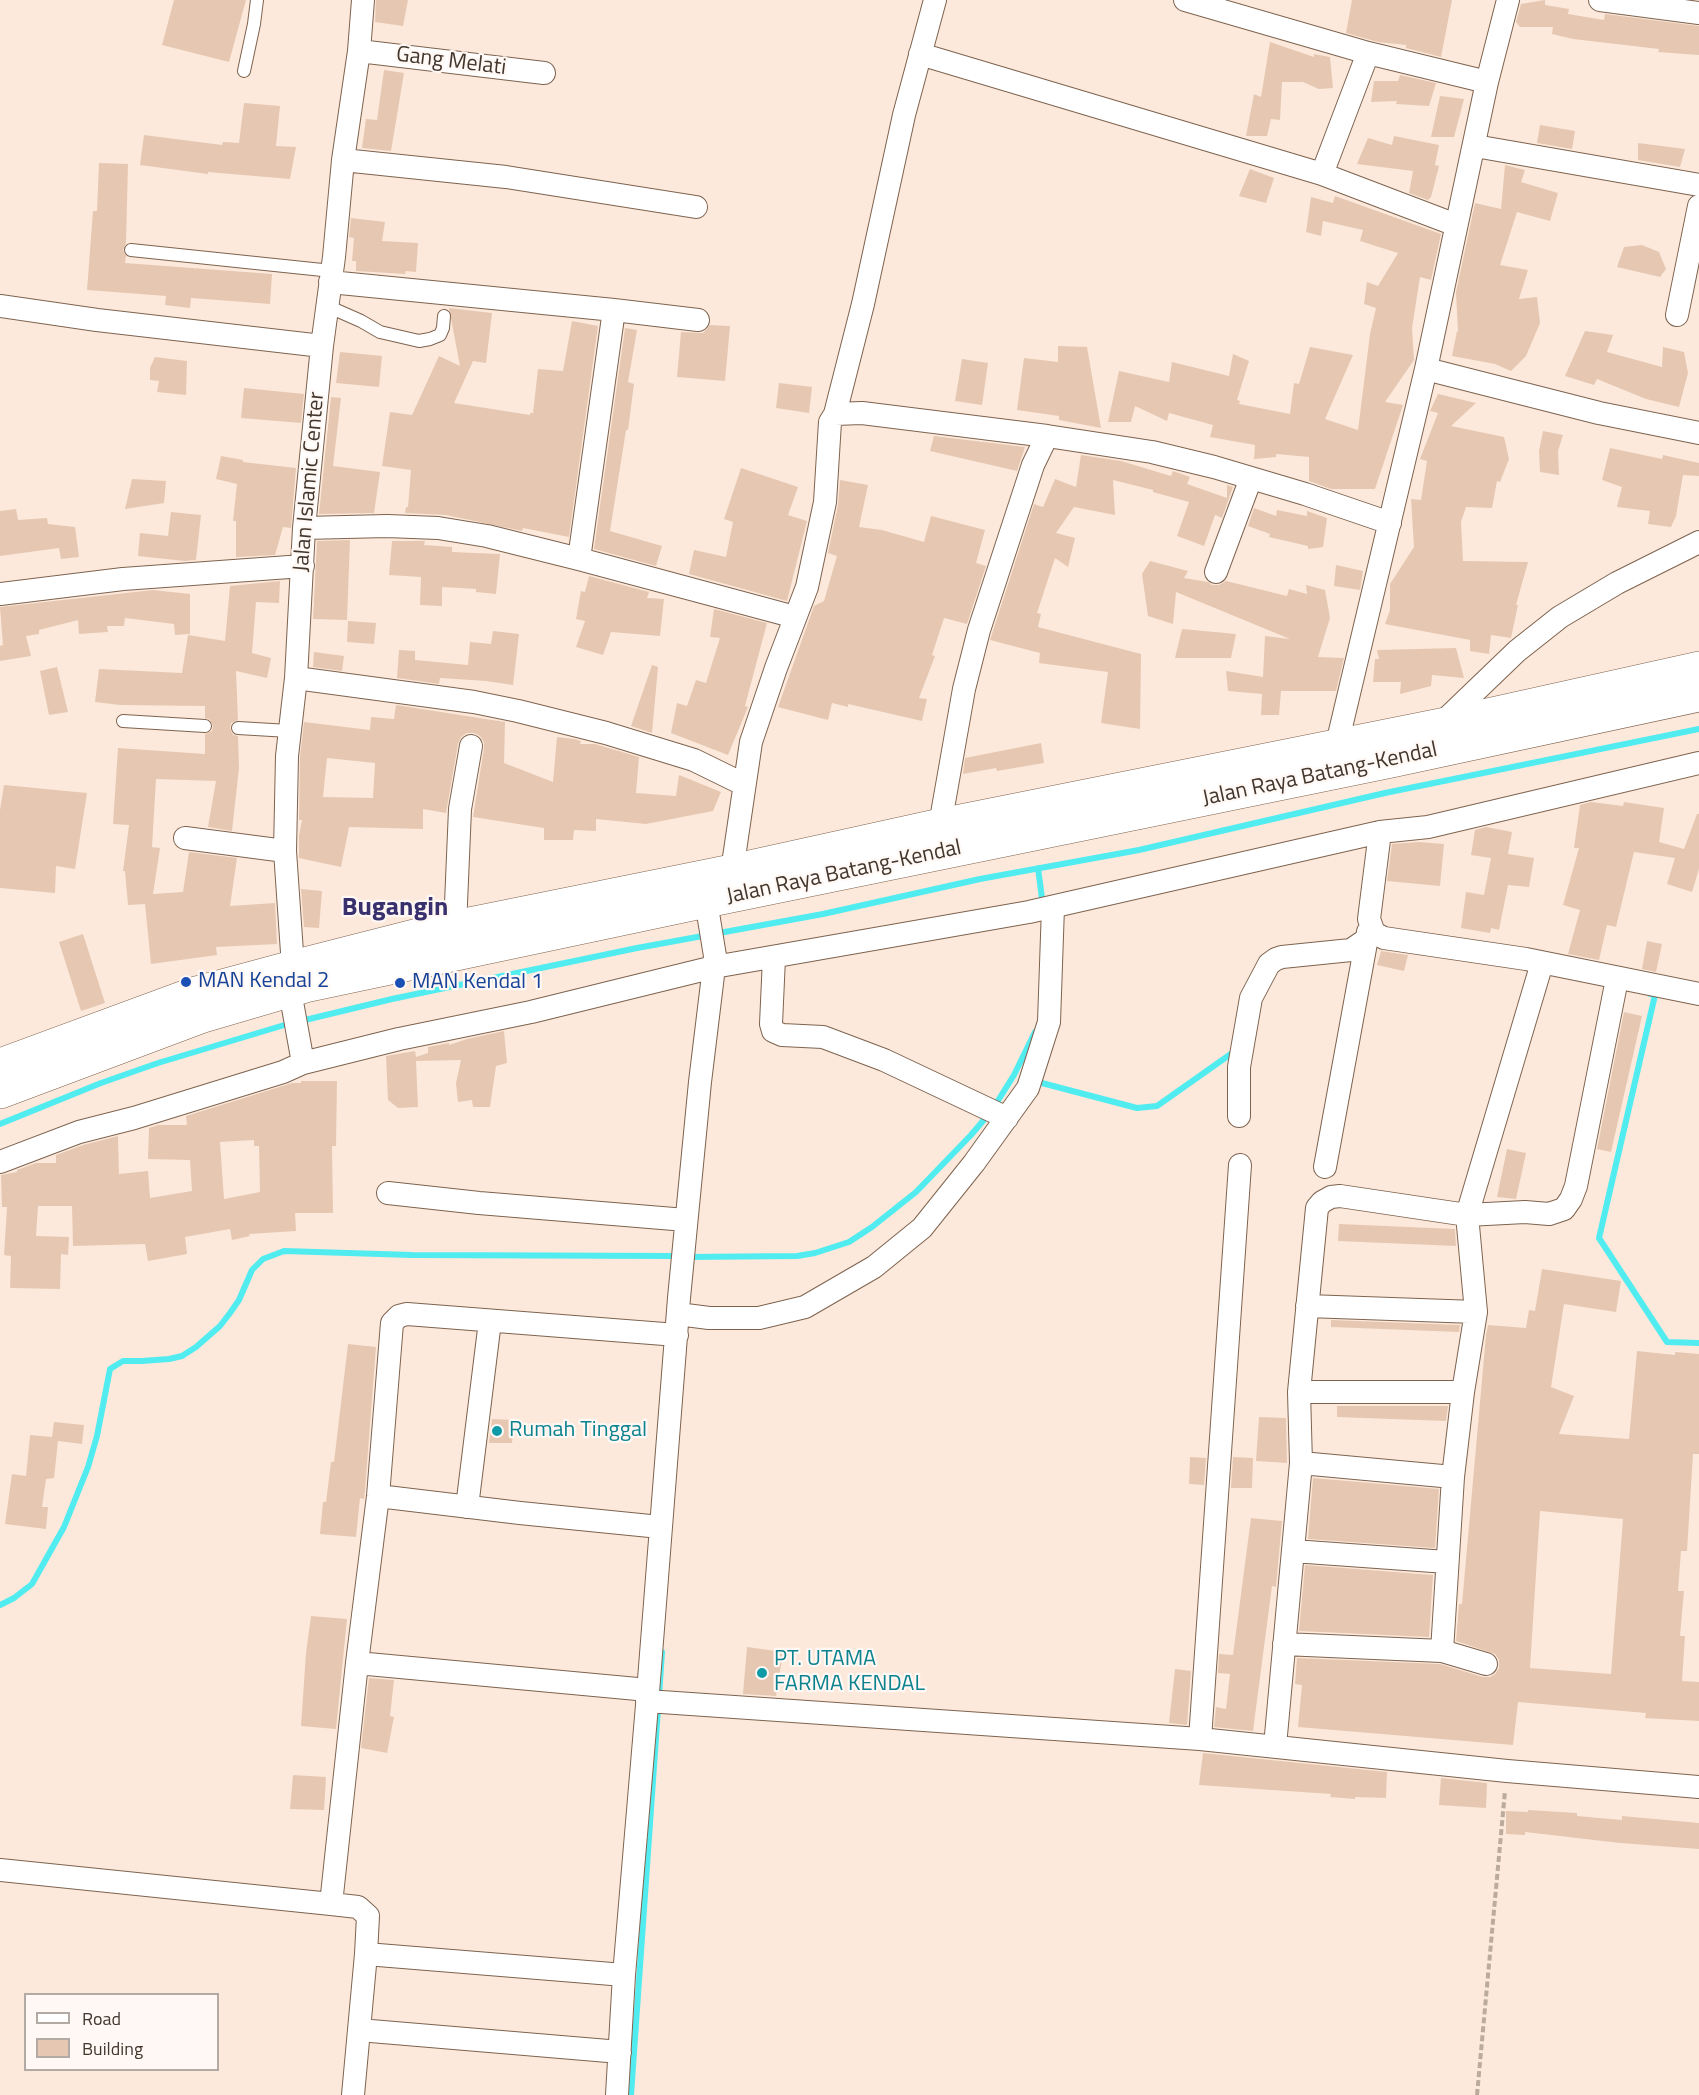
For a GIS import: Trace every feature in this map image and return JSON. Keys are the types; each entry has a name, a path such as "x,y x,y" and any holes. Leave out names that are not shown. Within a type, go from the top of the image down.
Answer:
{"highway":[{"name":"Jalan Raya Batang-Kendal","path":"0,1092 200,1017 292,987 455,927 732,871 940,825 1442,724 1699,668"},
{"name":"Jalan Raya Batang-Kendal","path":"0,1065 193,994 292,987 707,911 1699,695"}],"street":[{"name":"Jalan Islamic Center","path":"302,1059 292,987 285,851 286,756 296,678 304,528 322,346 343,160 359,51 363,0"},
{"path":"732,871 751,742 807,587 825,502 830,422 862,304 904,115 935,0"},
{"path":"1185,0 1368,53 1487,82"},
{"path":"1337,744 1426,369 1487,82 1508,0"},
{"path":"1600,0 1699,13"},
{"name":"Gang Melati","path":"359,51 544,73"},
{"path":"1322,174 1368,53"},
{"path":"920,54 1322,174 1456,225"},
{"path":"1475,146 1699,185"},
{"path":"343,160 506,177 696,207"},
{"path":"1677,315 1699,206"},
{"path":"331,277 698,320"},
{"path":"0,306 97,320 322,346"},
{"path":"579,559 614,310"},
{"path":"1426,369 1599,413 1699,433"},
{"path":"834,414 862,413 1047,435 1152,452 1251,478 1389,523"},
{"path":"940,825 964,689 979,630 1033,465 1047,435"},
{"path":"1216,572 1251,478"},
{"path":"304,528 387,526 438,528 579,559 795,617"},
{"path":"1442,724 1475,689 1517,651 1560,617 1617,583 1699,542"},
{"path":"0,594 123,579 303,566"},
{"path":"296,678 474,702 518,711 606,733 694,760 743,784"},
{"path":"455,927 460,809 471,746"},
{"path":"0,1162 79,1132 134,1119 283,1072 302,1059 531,1012 714,961 774,958 1044,909 1380,832 1428,827 1699,763"},
{"path":"1325,1167 1368,929 1380,832"},
{"path":"185,838 285,851"},
{"path":"331,1904 378,1496 392,1323 399,1316 407,1314 490,1321 677,1324 709,1318 759,1318 805,1307 874,1267 922,1228 974,1163 1003,1116 1028,1088 1049,1022 1044,909"},
{"path":"617,2095 624,1975 677,1324 714,961 707,911"},
{"path":"1368,929 1384,938 1542,963 1699,994"},
{"path":"1239,1116 1239,1067 1251,998 1269,964 1282,957 1351,950 1368,929"},
{"path":"774,958 772,1030 782,1035 823,1037 884,1060 1003,1116"},
{"path":"1442,1651 1453,1477 1463,1392 1476,1312 1467,1215 1542,963"},
{"path":"1275,1746 1301,1463 1299,1392 1317,1208 1331,1197 1340,1196 1467,1215 1525,1212 1549,1214 1564,1209 1576,1186 1617,979"},
{"path":"1200,1739 1240,1165"},
{"path":"388,1193 686,1220"},
{"path":"1307,1306 1476,1312"},
{"path":"467,1507 490,1321"},
{"path":"1299,1392 1463,1392"},
{"path":"1301,1463 1453,1477"},
{"path":"378,1496 660,1527"},
{"path":"1293,1551 1447,1563"},
{"path":"1284,1644 1442,1651 1486,1664"},
{"path":"357,1663 648,1695 1200,1739 1507,1771 1699,1787"},
{"path":"0,1870 358,1907 368,1916 353,2095"},
{"path":"366,1954 624,1975"},
{"path":"359,2030 620,2052"}],"lane":[{"path":"244,71 257,0"},
{"path":"131,250 331,277"},
{"path":"327,306 362,321 380,332 419,341 440,335 444,316"},
{"path":"123,721 205,726"},
{"path":"238,728 289,731"}],"path":[{"path":"1478,2095 1507,1771"}],"building":[{"path":"174,0 246,0 229,62 162,45"},
{"path":"376,0 408,0 403,26 375,22"},
{"path":"1352,0 1452,0 1441,57 1406,48 1406,45 1378,42 1346,33"},
{"path":"1545,0 1545,5 1569,9 1568,14 1604,20 1605,14 1699,26 1699,55 1658,52 1659,49 1573,39 1552,34 1553,27 1520,27 1516,22 1521,4"},
{"path":"1270,42 1314,57 1314,54 1330,57 1333,88 1319,89 1303,82 1282,82 1280,120 1271,119 1267,136 1246,136 1254,94 1261,97"},
{"path":"384,70 404,73 391,151 362,148 366,119 377,120"},
{"path":"1400,75 1436,83 1429,106 1396,104 1397,101 1371,102 1374,81 1398,81"},
{"path":"1440,96 1464,99 1454,137 1431,137"},
{"path":"244,103 280,106 276,146 296,147 290,179 208,172 208,174 140,165 144,135 222,145 223,142 239,143"},
{"path":"1540,125 1575,131 1572,149 1537,143"},
{"path":"1394,136 1439,145 1435,165 1439,166 1431,197 1428,200 1409,193 1413,171 1357,164 1368,138 1392,145"},
{"path":"1638,143 1685,149 1680,167 1638,160"},
{"path":"99,163 128,164 126,243 123,250 126,256 125,263 272,274 270,304 191,298 190,308 165,305 166,296 87,290 93,211 97,211"},
{"path":"1505,165 1525,170 1521,182 1558,193 1550,221 1517,212 1500,265 1528,270 1519,299 1537,297 1540,323 1526,356 1511,371 1495,364 1452,356 1458,332 1456,292 1475,203 1501,209"},
{"path":"1250,169 1274,178 1266,203 1239,196"},
{"path":"1335,196 1441,234 1431,280 1420,277 1412,328 1414,360 1385,402 1403,405 1375,489 1331,489 1309,481 1309,457 1276,454 1276,457 1254,459 1255,445 1210,437 1213,425 1169,413 1167,421 1135,406 1131,422 1108,422 1119,371 1169,382 1172,362 1229,376 1233,354 1249,361 1237,400 1240,401 1239,404 1290,414 1294,383 1299,384 1310,347 1353,355 1325,419 1358,430 1370,334 1376,308 1364,304 1367,282 1378,286 1398,253 1360,241 1363,230 1323,221 1321,236 1306,232 1311,197 1333,203"},
{"path":"351,218 385,222 382,241 418,243 416,272 406,271 405,274 356,271 356,261 352,261 354,238 349,237"},
{"path":"1642,245 1659,252 1666,269 1660,277 1617,267 1624,247"},
{"path":"449,308 492,313 486,363 473,361 454,403 530,415 533,413 538,369 563,371 572,321 598,326 569,537 523,528 522,531 446,515 405,513 408,507 411,470 382,466 390,412 412,415 439,356 460,366"},
{"path":"710,325 730,326 725,381 677,377 681,332 703,333"},
{"path":"625,328 637,330 628,382 634,384 610,531 662,546 656,566 594,549"},
{"path":"1585,331 1613,335 1607,352 1662,367 1663,347 1684,352 1688,373 1679,407 1646,399 1597,379 1594,385 1565,376"},
{"path":"1058,346 1087,347 1101,428 1059,420 1059,416 1017,410 1024,358 1058,362"},
{"path":"340,352 382,356 379,387 336,383"},
{"path":"155,357 187,361 186,395 157,392 159,381 150,380 150,368"},
{"path":"962,359 988,363 982,405 955,401"},
{"path":"779,383 812,387 809,413 776,408"},
{"path":"244,388 304,394 301,423 241,418"},
{"path":"1438,394 1476,403 1451,426 1504,437 1509,459 1500,482 1497,481 1492,508 1466,507 1461,522 1463,561 1528,562 1516,605 1518,605 1511,638 1491,635 1489,654 1470,651 1470,640 1385,624 1390,610 1390,584 1414,547 1411,499 1421,500 1427,461 1420,459 1438,413 1430,411"},
{"path":"331,397 341,398 333,466 380,472 374,513 319,514"},
{"path":"1543,431 1563,435 1558,451 1559,475 1540,472 1539,451"},
{"path":"934,436 1025,447 1017,471 930,451"},
{"path":"1610,448 1662,459 1663,455 1699,463 1699,476 1683,475 1676,516 1671,527 1648,524 1650,511 1617,507 1622,487 1602,480"},
{"path":"1081,455 1121,461 1171,476 1173,471 1190,477 1187,484 1227,498 1227,485 1233,487 1222,518 1215,515 1204,546 1177,536 1189,502 1113,480 1115,515 1074,507 1056,533 1075,538 1068,567 1055,558 1037,613 1041,614 1038,627 1141,654 1140,729 1101,723 1108,672 1039,663 1040,653 990,640 1034,504 1043,507 1055,479 1076,487"},
{"path":"221,456 243,460 243,462 296,468 291,528 283,527 275,555 236,557 236,521 233,521 237,484 216,479"},
{"path":"741,468 798,487 788,515 807,521 787,601 689,574 694,550 726,557 733,522 724,519"},
{"path":"132,479 166,481 164,503 125,509"},
{"path":"840,480 868,485 859,527 882,530 924,542 931,516 985,530 976,563 986,566 967,624 944,618 932,655 935,656 919,698 927,699 922,721 848,704 848,707 832,703 828,720 778,707 814,606 824,601 837,556 828,553 838,505"},
{"path":"1254,508 1276,516 1277,510 1307,516 1307,511 1327,518 1323,547 1308,549 1308,546 1269,537 1270,534 1248,526"},
{"path":"16,509 18,520 47,518 48,524 75,527 79,557 61,559 59,548 0,556 0,511"},
{"path":"171,512 201,515 196,560 138,556 140,533 168,536"},
{"path":"350,540 347,620 313,619 317,541"},
{"path":"392,541 425,541 424,545 452,547 452,552 500,554 496,594 476,592 476,589 442,587 442,606 420,605 421,577 389,575"},
{"path":"1150,561 1188,571 1184,578 1208,582 1212,585 1219,585 1226,581 1287,596 1289,589 1307,594 1306,585 1325,590 1330,618 1318,657 1344,658 1336,691 1281,691 1279,715 1261,715 1262,694 1228,691 1226,671 1263,677 1265,636 1290,639 1176,592 1173,624 1148,616 1142,574"},
{"path":"1336,565 1363,571 1360,590 1334,586"},
{"path":"589,576 649,592 647,598 664,599 660,636 611,632 603,655 576,647 585,621 576,619 581,591 585,592"},
{"path":"280,581 279,603 256,602 252,653 271,658 267,678 236,671 238,720 231,723 230,728 233,735 238,736 239,768 232,831 208,827 216,781 156,779 152,847 160,848 153,894 183,892 189,852 237,858 230,906 275,903 277,944 216,947 217,955 151,964 145,904 128,905 125,871 123,871 129,825 113,824 118,748 205,754 205,734 212,731 213,726 210,720 205,718 205,706 120,705 95,702 99,669 182,673 188,635 225,641 230,586"},
{"path":"153,590 190,594 190,634 175,635 174,624 125,618 124,626 107,626 108,632 79,634 78,620 39,630 39,634 26,636 31,656 0,661 0,646 3,645 0,607"},
{"path":"714,609 767,623 745,706 748,707 728,755 671,733 677,703 687,706 696,680 706,683 720,638 710,637"},
{"path":"348,621 376,623 374,644 347,642"},
{"path":"1182,629 1236,634 1231,658 1175,658"},
{"path":"493,631 519,634 513,685 440,678 439,684 397,678 399,650 415,651 415,660 468,665 470,642 491,644"},
{"path":"1456,648 1464,678 1432,675 1431,686 1400,694 1401,682 1373,682 1375,659 1379,659 1377,650"},
{"path":"314,652 344,656 342,671 313,667"},
{"path":"652,665 658,667 652,733 631,726"},
{"path":"57,667 68,712 49,715 40,671"},
{"path":"396,705 505,722 504,763 553,782 557,737 581,741 580,744 595,744 639,757 636,793 676,796 679,775 721,792 713,811 646,824 596,819 596,831 574,830 573,840 544,840 544,828 473,817 484,742 480,736 467,733 461,737 458,744 446,813 423,809 423,829 349,827 341,867 299,858 302,820 299,820 300,757 304,722 370,730 371,717 394,719","holes":["327,758 375,763 373,798 323,797"]},
{"path":"1041,743 1044,763 963,774 965,758"},
{"path":"4,785 87,793 75,869 56,866 55,893 0,888 0,810"},
{"path":"1591,802 1623,806 1624,802 1664,808 1659,842 1684,849 1697,814 1699,814 1699,869 1692,892 1667,884 1675,858 1634,852 1616,927 1607,925 1599,960 1568,954 1580,910 1563,905 1579,848 1574,848 1580,805"},
{"path":"1486,827 1512,832 1508,854 1534,858 1529,887 1508,885 1499,930 1491,928 1490,933 1461,928 1466,892 1484,895 1491,858 1471,855 1475,830"},
{"path":"1419,842 1444,844 1440,886 1387,881 1392,844"},
{"path":"301,889 322,891 319,928 304,927"},
{"path":"83,934 105,1003 81,1011 59,942"},
{"path":"1647,941 1662,944 1656,972 1642,969"},
{"path":"1381,951 1408,955 1404,971 1377,965"},
{"path":"1624,1012 1642,1016 1611,1152 1597,1149"},
{"path":"504,1031 507,1063 496,1066 490,1107 473,1107 472,1100 458,1102 456,1083 461,1060 416,1061 418,1107 398,1108 388,1100 386,1056 415,1051 416,1057 428,1053 428,1047 449,1043 449,1045"},
{"path":"301,1081 337,1081 336,1146 332,1146 333,1213 295,1213 296,1231 249,1234 250,1236 232,1240 230,1229 185,1237 187,1254 148,1261 145,1244 73,1246 72,1206 38,1206 36,1236 69,1237 68,1255 61,1254 60,1289 10,1288 11,1256 4,1255 7,1207 2,1207 1,1175 17,1172 17,1170 36,1163 56,1163 56,1155 118,1136 119,1174 148,1171 150,1198 192,1191 190,1160 148,1159 149,1128 158,1125 187,1125 186,1116 292,1083 301,1083","holes":["254,1140 254,1146 259,1146 260,1192 224,1199 220,1142"]},
{"path":"1507,1149 1526,1153 1516,1199 1497,1197"},
{"path":"1339,1224 1455,1229 1456,1246 1338,1241"},
{"path":"1542,1269 1621,1281 1616,1312 1564,1304 1551,1387 1574,1396 1559,1434 1629,1439 1637,1351 1675,1355 1675,1352 1699,1354 1699,1454 1693,1454 1687,1551 1681,1551 1678,1591 1684,1591 1680,1636 1685,1636 1682,1681 1699,1682 1699,1721 1645,1718 1646,1713 1518,1702 1513,1745 1298,1727 1302,1685 1295,1684 1297,1658 1440,1664 1483,1677 1490,1677 1499,1668 1499,1660 1495,1654 1456,1641 1459,1604 1462,1604 1486,1335 1488,1325 1526,1328 1529,1310 1535,1311","holes":["1540,1511 1623,1519 1611,1674 1530,1668"]},
{"path":"1331,1320 1460,1325 1459,1332 1331,1327"},
{"path":"348,1344 376,1347 365,1490 364,1499 360,1498 356,1537 320,1534 323,1502 326,1502 331,1462 334,1462"},
{"path":"1337,1406 1448,1406 1446,1421 1337,1417"},
{"path":"1259,1417 1286,1418 1287,1463 1256,1461"},
{"name":"Rumah Tinggal","path":"492,1419 514,1420 512,1443 489,1443"},
{"path":"54,1422 84,1425 82,1444 58,1441 54,1478 46,1479 42,1507 48,1507 46,1529 5,1524 12,1474 26,1476 30,1435 52,1437"},
{"path":"1190,1457 1206,1458 1204,1485 1189,1484"},
{"path":"1233,1457 1253,1458 1252,1488 1231,1488"},
{"path":"1313,1478 1439,1489 1435,1548 1308,1539"},
{"path":"1251,1518 1282,1521 1276,1587 1272,1586 1253,1731 1214,1727 1216,1707 1226,1709 1230,1674 1218,1673 1219,1654 1233,1655"},
{"path":"1305,1565 1433,1575 1429,1637 1299,1631"},
{"path":"311,1616 347,1619 336,1729 301,1726"},
{"name":"PT. UTAMA FARMA KENDAL","path":"747,1647 783,1652 776,1696 743,1694"},
{"path":"1175,1669 1191,1671 1187,1725 1169,1723"},
{"path":"369,1678 394,1680 390,1716 394,1717 387,1753 361,1748"},
{"path":"1203,1753 1387,1772 1386,1798 1355,1797 1355,1799 1330,1797 1331,1794 1199,1785"},
{"path":"293,1775 326,1777 324,1810 290,1809"},
{"path":"1441,1778 1487,1783 1486,1808 1439,1805"},
{"path":"1528,1810 1577,1813 1577,1816 1622,1820 1622,1816 1699,1823 1699,1849 1525,1832 1525,1835 1506,1834 1506,1811 1528,1812"}],"waterway":[{"path":"301,1021 392,999 637,948 823,914 980,879 1139,850 1385,793 1699,729"},
{"path":"1038,868 1043,906"},
{"path":"1650,994 1655,995 1599,1238 1667,1342 1699,1343"},
{"path":"0,1124 101,1083 158,1063 291,1023"},
{"path":"994,1107 1014,1075 1035,1032"},
{"path":"1038,1082 1137,1108 1157,1106 1235,1051"},
{"path":"687,1257 797,1256 849,1242 916,1192 988,1115"},
{"path":"0,1605 14,1598 32,1584 64,1527 88,1467 97,1436 110,1369 123,1361 169,1359 182,1356 196,1347 220,1326 230,1313 239,1300 252,1270 263,1259 284,1251 412,1255 674,1256"},
{"path":"659,1696 662,1652"},
{"path":"631,2095 658,1709"}],"place":[{"name":"MAN Kendal 2","path":"186,982"},
{"name":"MAN Kendal 1","path":"400,983"},
{"name":"Rumah Tinggal","path":"497,1431"},
{"name":"PT. UTAMA FARMA KENDAL","path":"762,1673"}],"district":[{"name":"Bugangin","path":"395,909"}]}
